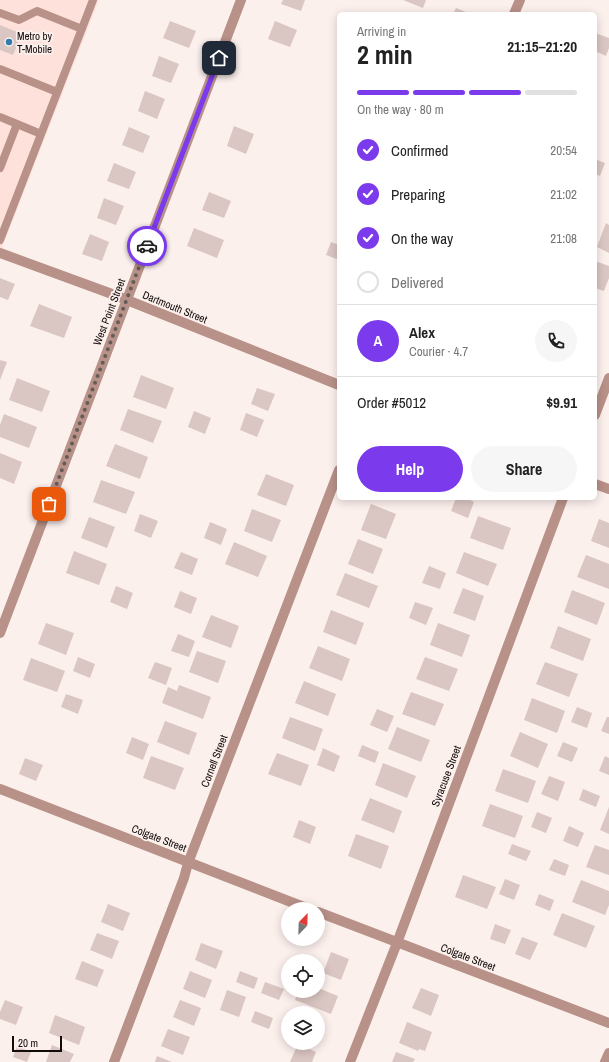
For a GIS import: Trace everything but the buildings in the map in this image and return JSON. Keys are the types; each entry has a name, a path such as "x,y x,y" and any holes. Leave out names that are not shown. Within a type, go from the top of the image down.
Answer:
{"street":[{"name":"West Point Street","path":"0,633 241,0"},
{"path":"515,12 520,0"},
{"name":"Dartmouth Street","path":"0,254 126,300 337,384"},
{"path":"597,409 609,378"},
{"name":"Cornell Street","path":"114,1062 184,878 188,862 337,475"},
{"path":"597,485 609,489"},
{"name":"Syracuse Street","path":"350,1062 397,943 562,500"},
{"name":"Colgate Street","path":"0,789 291,902"},
{"name":"Colgate Street","path":"325,915 609,1023"},
{"path":"605,1062 609,1053"}],"lane":[{"path":"0,240 93,0"},
{"path":"0,13 19,20 37,11 82,29"},
{"path":"0,69 57,92"},
{"path":"0,117 41,134"},
{"path":"0,168 17,124"}],"shaded area":[{"path":"0,0 99,0 0,253"}],"way so far":[{"path":"49,504 147,246"}],"place":[{"name":"Metro by T-Mobile","path":"9,42"}],"route":[{"path":"147,246 219,58"}]}
